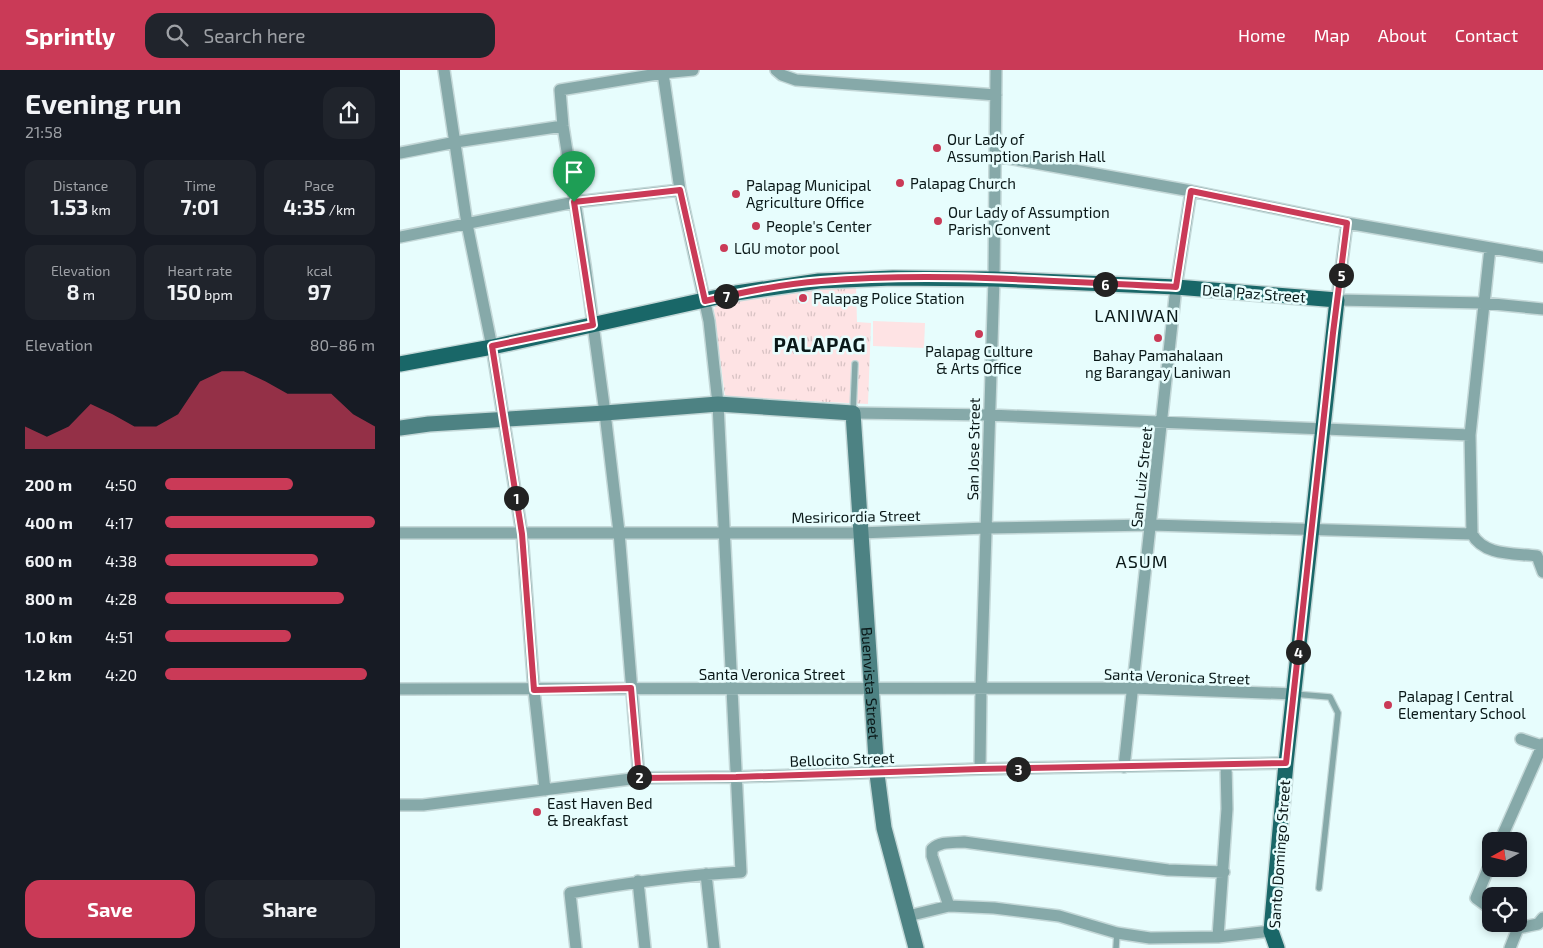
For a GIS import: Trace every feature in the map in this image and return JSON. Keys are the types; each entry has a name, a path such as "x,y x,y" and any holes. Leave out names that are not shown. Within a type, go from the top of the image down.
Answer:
{"main road":[{"name":"Dela Paz Street","path":"400,364 593,325 736,293 819,281 893,278 994,279 1176,287 1338,300"},
{"name":"Santo Domingo Street","path":"1277,948 1271,931 1286,763 1322,428 1338,300"}],"street":[{"path":"444,70 467,224 492,346 522,534 534,690 545,790"},
{"path":"639,778 618,532 605,413 563,126 560,90 662,73 693,70"},
{"path":"776,70 782,75 796,80 996,95"},
{"name":"San Jose Street","path":"980,769 994,279 996,70"},
{"path":"576,948 570,893 638,881 741,872 726,532 718,404 710,321 680,190 662,73"},
{"path":"400,153 456,142 563,126"},
{"path":"996,156 1191,191 1347,223 1543,257"},
{"path":"400,237 574,202 680,190"},
{"name":"San Luiz Street","path":"1124,767 1176,287 1191,191"},
{"name":"Santo Domingo Street","path":"1338,300 1347,223"},
{"path":"1490,248 1470,435 1472,534 1477,543 1488,550 1537,556 1543,572"},
{"path":"1338,300 1483,302 1543,309"},
{"path":"400,428 429,424 718,404 853,413 989,415 1162,421 1470,435"},
{"name":"Buenvista Street","path":"853,413 878,774 884,828 916,948"},
{"name":"Mesiricordia Street","path":"400,533 860,533 986,528 1151,525 1312,528 1472,534"},
{"name":"Santa Veronica Street","path":"400,689 732,688 872,690 1132,688 1294,694"},
{"path":"1504,832 1543,745 1522,739"},
{"name":"Bellocito Street","path":"400,805 423,805 639,778 878,774 980,769 1286,763"},
{"path":"1218,937 1227,809 1226,765"},
{"path":"949,906 932,856 932,849 937,844 942,843 964,842 1168,870 1224,872"},
{"path":"706,874 714,948"},
{"path":"1482,902 1476,898 1484,878"},
{"path":"638,881 645,948"},
{"path":"908,916 949,906 994,908 1059,916 1117,933 1150,938 1218,937 1271,931"},
{"path":"1527,925 1538,924 1543,918"},
{"path":"1510,948 1514,932"}],"lane":[{"path":"853,413 855,364"},
{"path":"1294,694 1330,697 1338,713 1319,888"},
{"path":"1116,948 1117,933"}],"green space":[{"path":"856,287 857,322 871,323 868,404 725,397 714,310 716,304 809,288"},
{"path":"873,321 925,323 924,348 873,346"}],"place":[{"name":"Our Lady of Assumption Parish Hall","path":"937,148"},
{"name":"Palapag Church","path":"900,183"},
{"name":"Palapag Municipal Agriculture Office","path":"736,194"},
{"name":"Our Lady of Assumption Parish Convent","path":"938,221"},
{"name":"People's Center","path":"756,226"},
{"name":"LGU motor pool","path":"724,248"},
{"name":"Palapag Police Station","path":"803,298"},
{"name":"Palapag Culture & Arts Office","path":"979,334"},
{"name":"Bahay Pamahalaan ng Barangay Laniwan","path":"1158,338"},
{"name":"Palapag I Central Elementary School","path":"1388,705"},
{"name":"East Haven Bed & Breakfast","path":"537,812"}],"district":[{"name":"LANIWAN","path":"1137,315"},
{"name":"PALAPAG","path":"820,344"},
{"name":"ASUM","path":"1142,561"}],"route":[{"path":"680,190 705,301 736,293 819,281 854,279 994,279 1176,287 1191,191 1347,223 1333,333 1286,763 980,769 878,774 639,778 631,688 534,690 522,534 492,346 593,325 574,202 680,190"}]}
